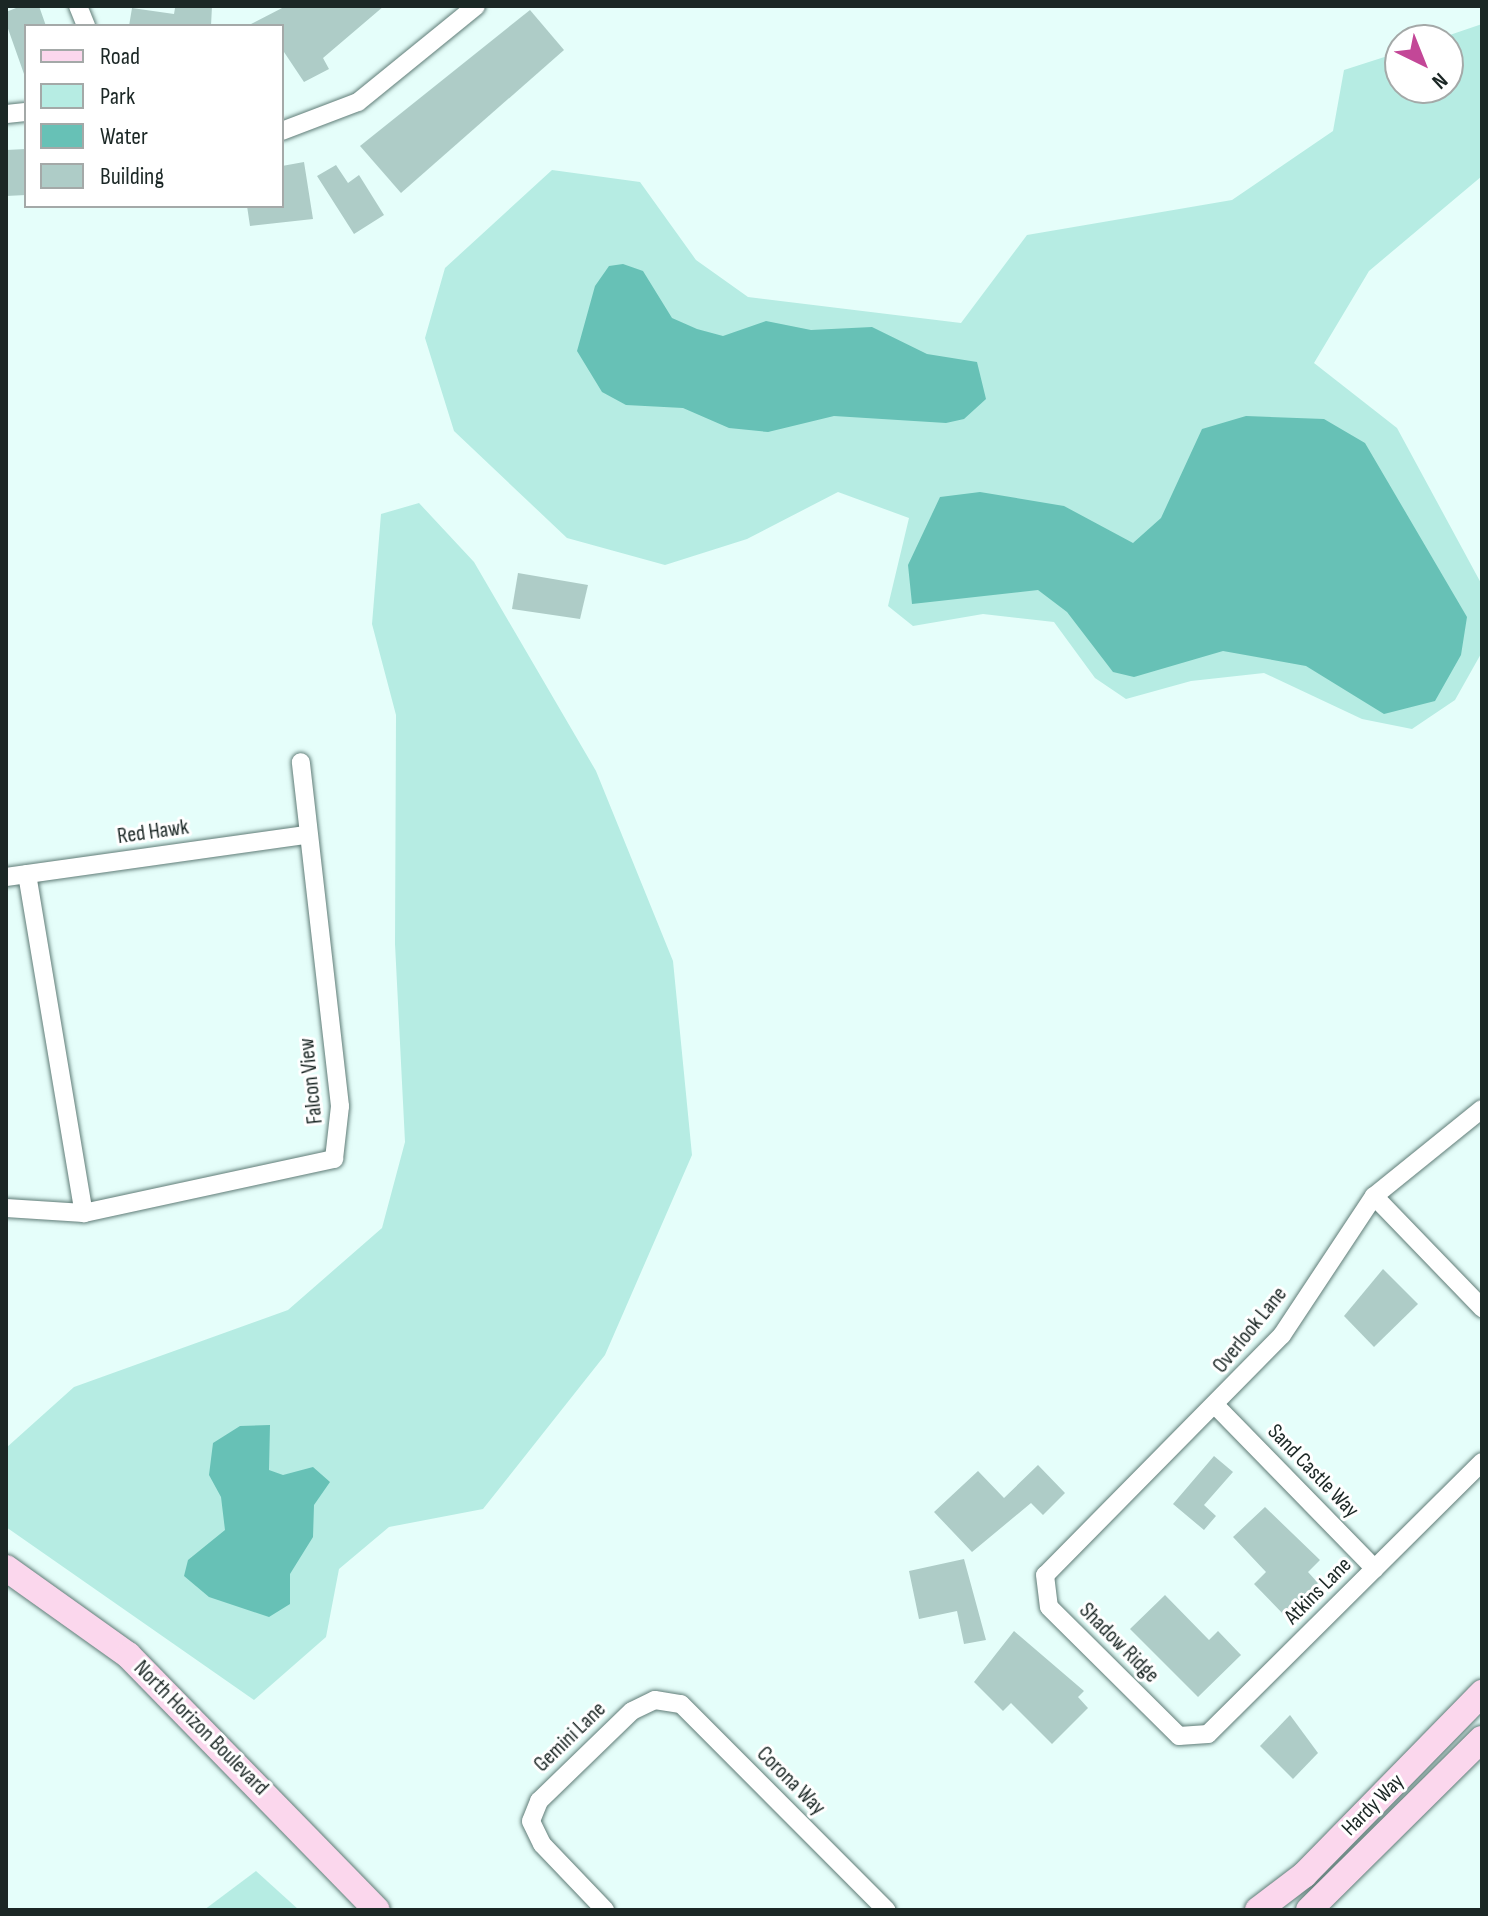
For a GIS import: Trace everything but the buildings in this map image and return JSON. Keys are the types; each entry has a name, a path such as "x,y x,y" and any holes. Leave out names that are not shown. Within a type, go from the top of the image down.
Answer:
{"main road":[{"name":"North Horizon Boulevard","path":"6,1568 169,1692 377,1910"},
{"name":"Hardy Way","path":"1258,1910 1304,1875 1482,1693"},
{"name":"Hardy Way","path":"1309,1910 1482,1739"}],"street":[{"path":"284,130 358,102 476,6"},
{"name":"Falcon View","path":"6,1208 84,1213 334,1159 340,1106 306,835 301,762"},
{"name":"Red Hawk","path":"6,877 306,835"},
{"path":"27,874 84,1213"},
{"name":"Overlook Lane","path":"1045,1575 1217,1407 1282,1335 1374,1196 1482,1109"},
{"path":"1374,1196 1482,1308"},
{"name":"Sand Castle Way","path":"1217,1407 1375,1569"},
{"name":"Atkins Lane","path":"1179,1736 1208,1734 1482,1462"},
{"name":"Shadow Ridge","path":"1045,1575 1049,1607 1179,1736"},
{"name":"Gemini Lane","path":"605,1910 542,1844 531,1821 549,1791 632,1711 655,1700"},
{"name":"Corona Way","path":"655,1700 681,1704 886,1910"}],"green space":[{"path":"1482,24 1482,176 1369,271 1314,363 1397,428 1482,585 1482,652 1455,700 1412,729 1362,719 1264,673 1191,681 1126,699 1095,678 1054,622 983,614 913,626 888,606 909,518 838,492 747,539 665,565 567,538 454,431 425,338 445,268 552,170 640,182 696,260 748,297 961,323 1027,235 1232,200 1333,131 1344,70 1384,57 1384,104 1464,104 1464,30"},
{"path":"419,503 474,562 596,771 673,961 692,1155 605,1355 483,1509 389,1527 339,1569 326,1637 254,1700 6,1527 6,1448 74,1387 288,1310 382,1228 405,1142 395,944 396,715 372,624 381,514"},
{"path":"256,1871 299,1910 204,1910"}],"water":[{"path":"623,264 643,271 672,318 697,329 723,336 766,321 811,330 872,327 927,354 977,362 986,399 964,419 946,423 834,416 768,432 729,428 683,408 626,405 602,392 577,351 595,286 609,266"},
{"path":"1246,416 1324,419 1365,443 1467,617 1461,655 1435,701 1384,714 1306,666 1223,651 1134,677 1113,672 1067,612 1038,590 912,604 908,565 940,497 980,492 1064,506 1133,543 1161,518 1202,429"},
{"path":"270,1425 269,1470 283,1475 313,1467 330,1482 314,1505 313,1537 290,1574 290,1604 269,1617 209,1597 184,1576 188,1560 225,1530 221,1497 209,1475 213,1443 240,1426"}]}
